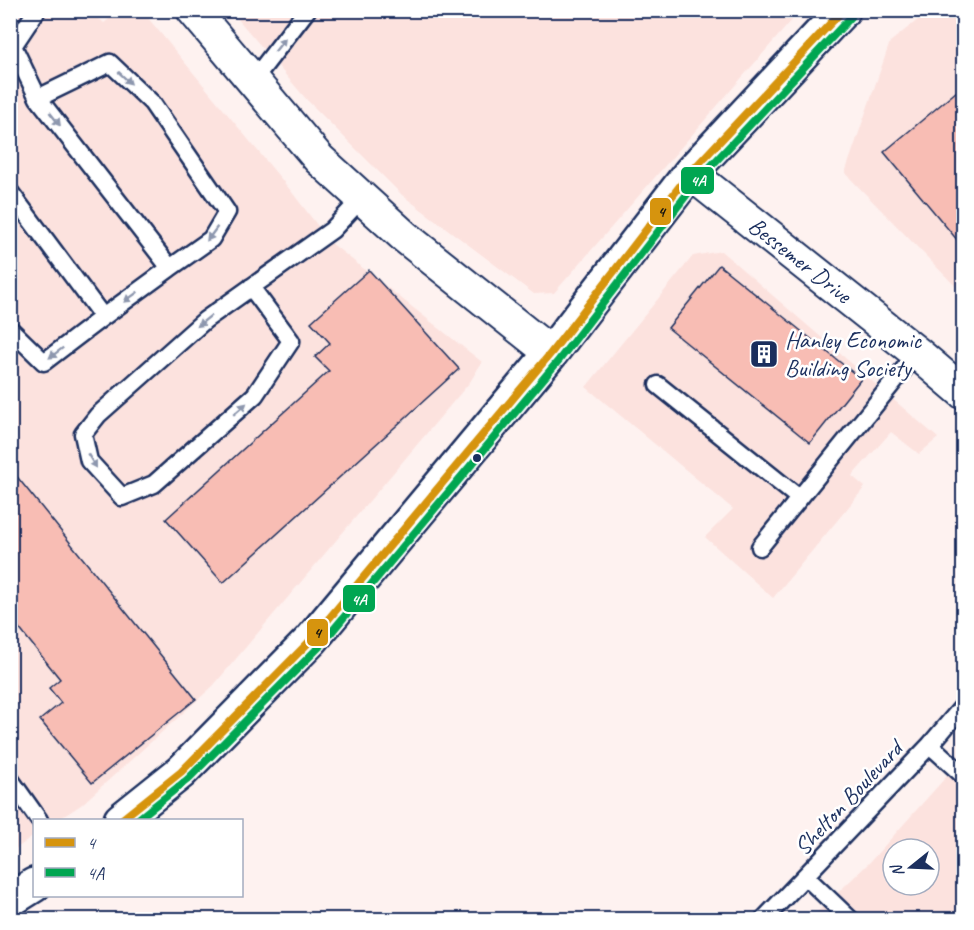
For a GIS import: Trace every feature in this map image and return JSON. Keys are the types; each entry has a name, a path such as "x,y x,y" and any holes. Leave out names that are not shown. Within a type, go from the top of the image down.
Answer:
{"street":[{"path":"193,10 254,79 319,159 405,237 551,353"},
{"path":"122,819 181,772 311,640 551,353 690,173 843,10"},
{"name":"Bessemer Drive","path":"690,173 917,353 963,393"},
{"path":"10,900 33,886"}],"lane":[{"path":"254,79 307,10"},
{"path":"32,12 13,46 38,98 170,268"},
{"path":"10,329 44,362 211,239 227,212 152,103 110,63 38,98"},
{"path":"10,192 17,214 102,318"},
{"path":"251,287 291,341 255,395 154,484 122,496 89,461 83,434 98,415 205,320 251,287 332,230 362,198"},
{"path":"760,547 917,353"},
{"path":"658,385 799,498"},
{"name":"Shelton Boulevard","path":"763,920 930,745 963,705"},
{"path":"930,745 963,776"},
{"path":"10,779 38,819"},
{"path":"806,877 851,920"}],"shaded area":[{"path":"11,11 91,11 104,23 119,11 143,12 331,243 482,362 470,382 213,686 81,805 60,819 33,819 33,837 11,852"},
{"path":"231,11 800,11 554,293 534,294 402,195 307,100"},
{"path":"929,11 963,11 963,294 845,173 890,42"},
{"path":"721,251 938,438 919,454 891,432 852,476 865,487 773,598 705,537 733,509 586,387 693,256"},
{"path":"963,758 963,919 809,920 881,850 881,897 941,897 941,837 892,837"}],"building":[{"path":"963,86 963,247 884,152"},
{"name":"Hanley Economic Building Society","path":"719,265 861,379 810,443 668,328"},
{"path":"369,270 459,369 223,583 166,519 329,371 315,357 330,343 311,322"},
{"path":"10,468 196,699 92,783 40,720 61,703 49,688 60,679 10,617"}],"transit line":[{"name":"4","path":"122,819 181,772 311,640 551,353 690,173 843,10"},
{"name":"4A","path":"138,819 188,779 319,647 559,360 698,180 851,17"}],"place":[{"name":"Hanley Economic Building Society","path":"764,354"}]}
